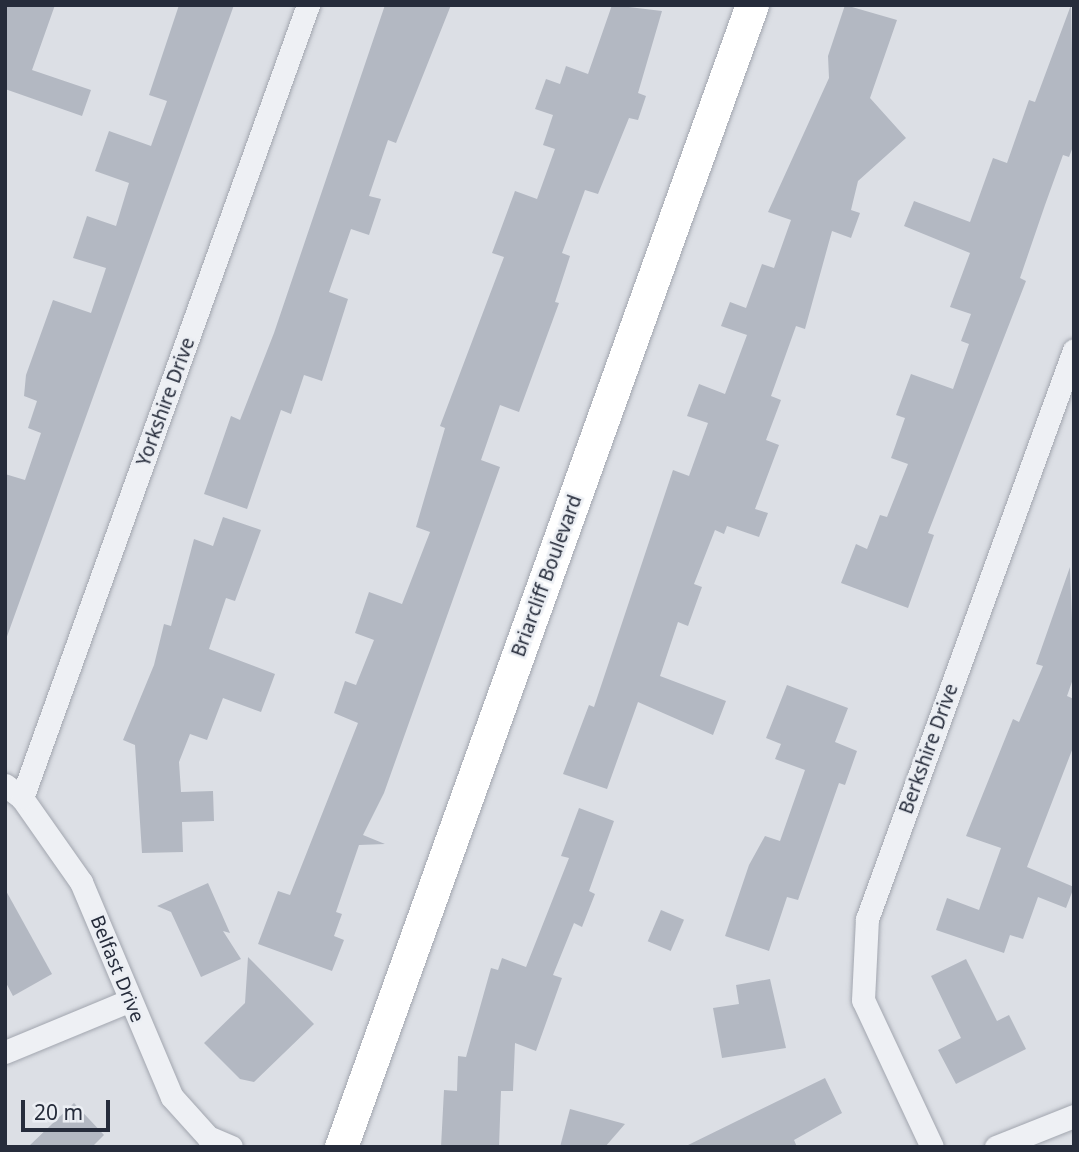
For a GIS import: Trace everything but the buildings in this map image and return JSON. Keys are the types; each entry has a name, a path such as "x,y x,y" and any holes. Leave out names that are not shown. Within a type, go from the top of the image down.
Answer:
{"street":[{"name":"Yorkshire Drive","path":"14,792 308,5"},
{"name":"Briarcliff Boulevard","path":"341,1147 752,5"},
{"name":"Berkshire Drive","path":"932,1147 863,1000 867,919 1074,350"},
{"name":"Belfast Drive","path":"14,792 81,882 128,1001 172,1097 208,1137 231,1147"},
{"path":"5,1052 128,1001"},
{"path":"996,1147 1074,1116"}]}
